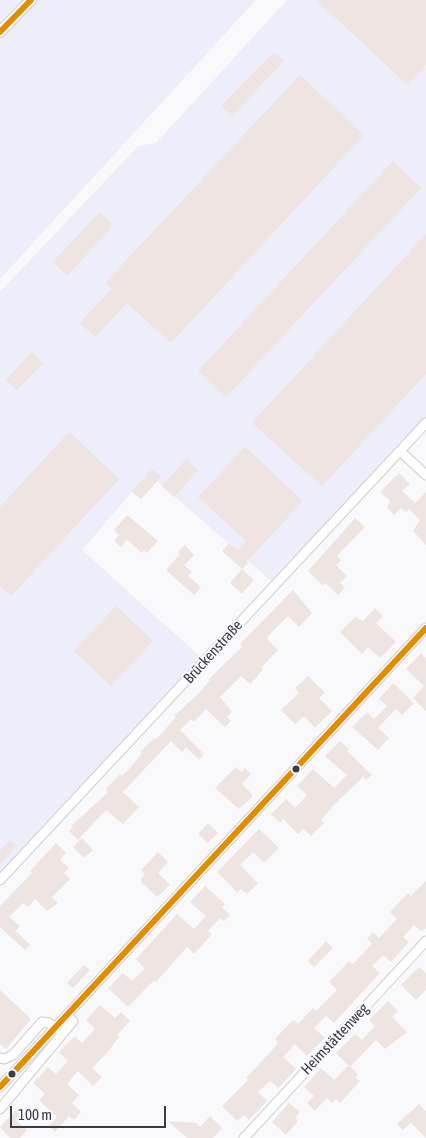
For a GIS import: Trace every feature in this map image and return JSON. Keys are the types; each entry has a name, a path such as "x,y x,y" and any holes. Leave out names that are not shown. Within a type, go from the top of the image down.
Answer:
{"street":[{"path":"0,32 31,0"},
{"name":"Brückenstraße","path":"0,880 426,422"},
{"path":"400,451 426,475"},
{"path":"0,1087 426,628"},
{"name":"Heimstättenweg","path":"244,1138 426,941"},
{"path":"0,1109 73,1021 67,1016"},
{"path":"0,1058 4,1059 12,1055 42,1022 49,1023 55,1028"}],"shaded area":[{"path":"0,0 256,0 0,279"},
{"path":"287,0 426,0 426,423 275,584 157,481 141,499 132,492 82,550 205,661 0,876 0,292 138,146 156,143"}],"building":[{"path":"316,0 426,0 426,65 408,85"},
{"path":"274,52 284,61 232,116 221,106"},
{"path":"300,75 364,135 171,343 127,303 95,337 80,323 112,289 105,283"},
{"path":"393,161 421,188 226,397 198,371"},
{"path":"100,212 113,225 67,276 53,262"},
{"path":"426,234 426,374 322,486 252,423"},
{"path":"32,352 43,363 17,390 6,380"},
{"path":"69,432 119,479 11,596 0,586 0,507"},
{"path":"245,447 303,501 247,561 248,563 242,569 222,551 229,543 238,551 246,541 198,497"},
{"path":"186,459 198,470 174,497 162,486"},
{"path":"152,469 161,477 141,499 132,491"},
{"path":"399,473 410,484 402,491 415,503 426,492 426,545 413,531 420,520 409,509 406,512 401,508 394,515 387,507 390,501 380,492"},
{"path":"127,515 158,541 147,553 144,550 142,553 127,540 121,547 114,541 119,535 114,530"},
{"path":"355,518 365,527 337,556 341,560 336,565 347,576 340,583 345,587 338,595 325,583 322,585 308,571"},
{"path":"185,545 194,555 184,565 192,572 188,576 201,587 194,595 166,570"},
{"path":"242,569 254,580 242,594 230,583"},
{"path":"293,590 312,613 299,627 288,616 268,636 267,639 278,650 261,668 263,669 257,677 250,684 241,676 220,697 232,712 227,717 231,721 225,727 206,709 194,722 191,719 180,730 204,754 199,760 186,747 182,752 171,741 123,792 139,807 123,824 106,810 78,840 69,831 73,827 71,826 108,792 106,789 120,774 122,776 130,768 142,753 140,752 162,733 176,717 174,716 200,692 209,679 242,647 240,644"},
{"path":"116,606 153,641 111,686 74,651"},
{"path":"375,608 383,616 376,623 396,642 380,658 368,647 362,654 340,632 355,617 363,621"},
{"path":"421,653 426,658 426,711 413,698 424,686 406,669"},
{"path":"308,676 325,693 319,698 332,711 315,728 304,716 295,724 281,710 299,693 295,688"},
{"path":"393,683 414,703 402,715 396,709 378,728 389,738 378,750 352,727 367,712 374,719 387,706 379,699"},
{"path":"340,741 349,749 347,751 372,775 366,780 363,777 334,805 321,820 324,823 311,836 304,829 298,834 283,819 280,823 271,814 286,799 295,808 307,795 297,786 313,769 334,788 347,775 325,756"},
{"path":"236,767 241,772 245,768 251,774 242,784 252,794 251,798 239,809 215,788"},
{"path":"208,823 218,833 208,843 198,834"},
{"path":"259,829 279,848 264,863 253,852 240,865 258,883 247,894 241,889 237,892 217,872"},
{"path":"82,838 93,850 84,858 73,847"},
{"path":"10,840 16,846 0,864 0,851"},
{"path":"56,843 66,853 60,860 69,868 64,873 70,879 52,897 58,903 47,911 35,899 28,907 23,903 9,917 20,926 16,931 30,945 25,950 0,927 0,906 32,873 30,871"},
{"path":"158,852 168,862 158,873 170,885 157,897 141,882 145,874 141,870"},
{"path":"426,881 426,928 422,932 414,925 403,937 409,942 391,962 383,955 372,966 380,973 334,1023 326,1016 314,1028 325,1038 307,1056 295,1044 283,1057 296,1069 278,1088 270,1081 258,1092 267,1101 249,1120 244,1115 237,1121 222,1106 248,1080 246,1078 274,1048 278,1042 275,1039 290,1023 294,1020 298,1024 313,1008 316,1011 337,990 329,982 349,961 353,964 372,944 367,938 373,932 379,938 397,919 390,912 408,893 411,896"},
{"path":"205,886 225,904 222,907 230,915 224,921 220,918 208,931 212,934 194,954 187,947 156,982 155,980 149,985 128,1007 108,988 123,973 132,981 145,969 136,959 177,914 194,929 206,916 190,902"},
{"path":"326,941 333,948 314,967 308,961"},
{"path":"84,965 90,970 73,988 67,983"},
{"path":"419,967 426,973 426,990 416,1000 401,985"},
{"path":"0,990 31,1019 6,1049 0,1044"},
{"path":"388,1001 398,1011 392,1017 407,1032 385,1049 376,1040 350,1067 336,1053 355,1034 362,1040 375,1026 369,1020"},
{"path":"100,1005 115,1018 121,1012 130,1021 117,1035 119,1037 106,1054 92,1068 102,1077 93,1086 78,1071 67,1084 79,1095 72,1103 81,1112 74,1120 69,1116 55,1132 49,1126 57,1117 39,1100 45,1094 33,1083 48,1067 56,1074 68,1061 59,1052 75,1036 82,1043 95,1029 86,1020"},
{"path":"349,1065 358,1075 355,1077 360,1081 340,1103 336,1099 332,1103 327,1098 315,1111 307,1103 314,1096 304,1087 321,1068 334,1080"},
{"path":"289,1103 300,1112 295,1118 298,1121 286,1135 272,1122"},
{"path":"419,1104 426,1111 426,1138 411,1123 403,1130 397,1124"},
{"path":"18,1108 24,1115 17,1121 27,1130 20,1138 10,1138 0,1127"},
{"path":"210,1116 222,1128 213,1138 187,1138 168,1121 196,1123 200,1127"}],"transit line":[{"path":"0,32 31,0"},
{"path":"0,1087 426,628"}]}
